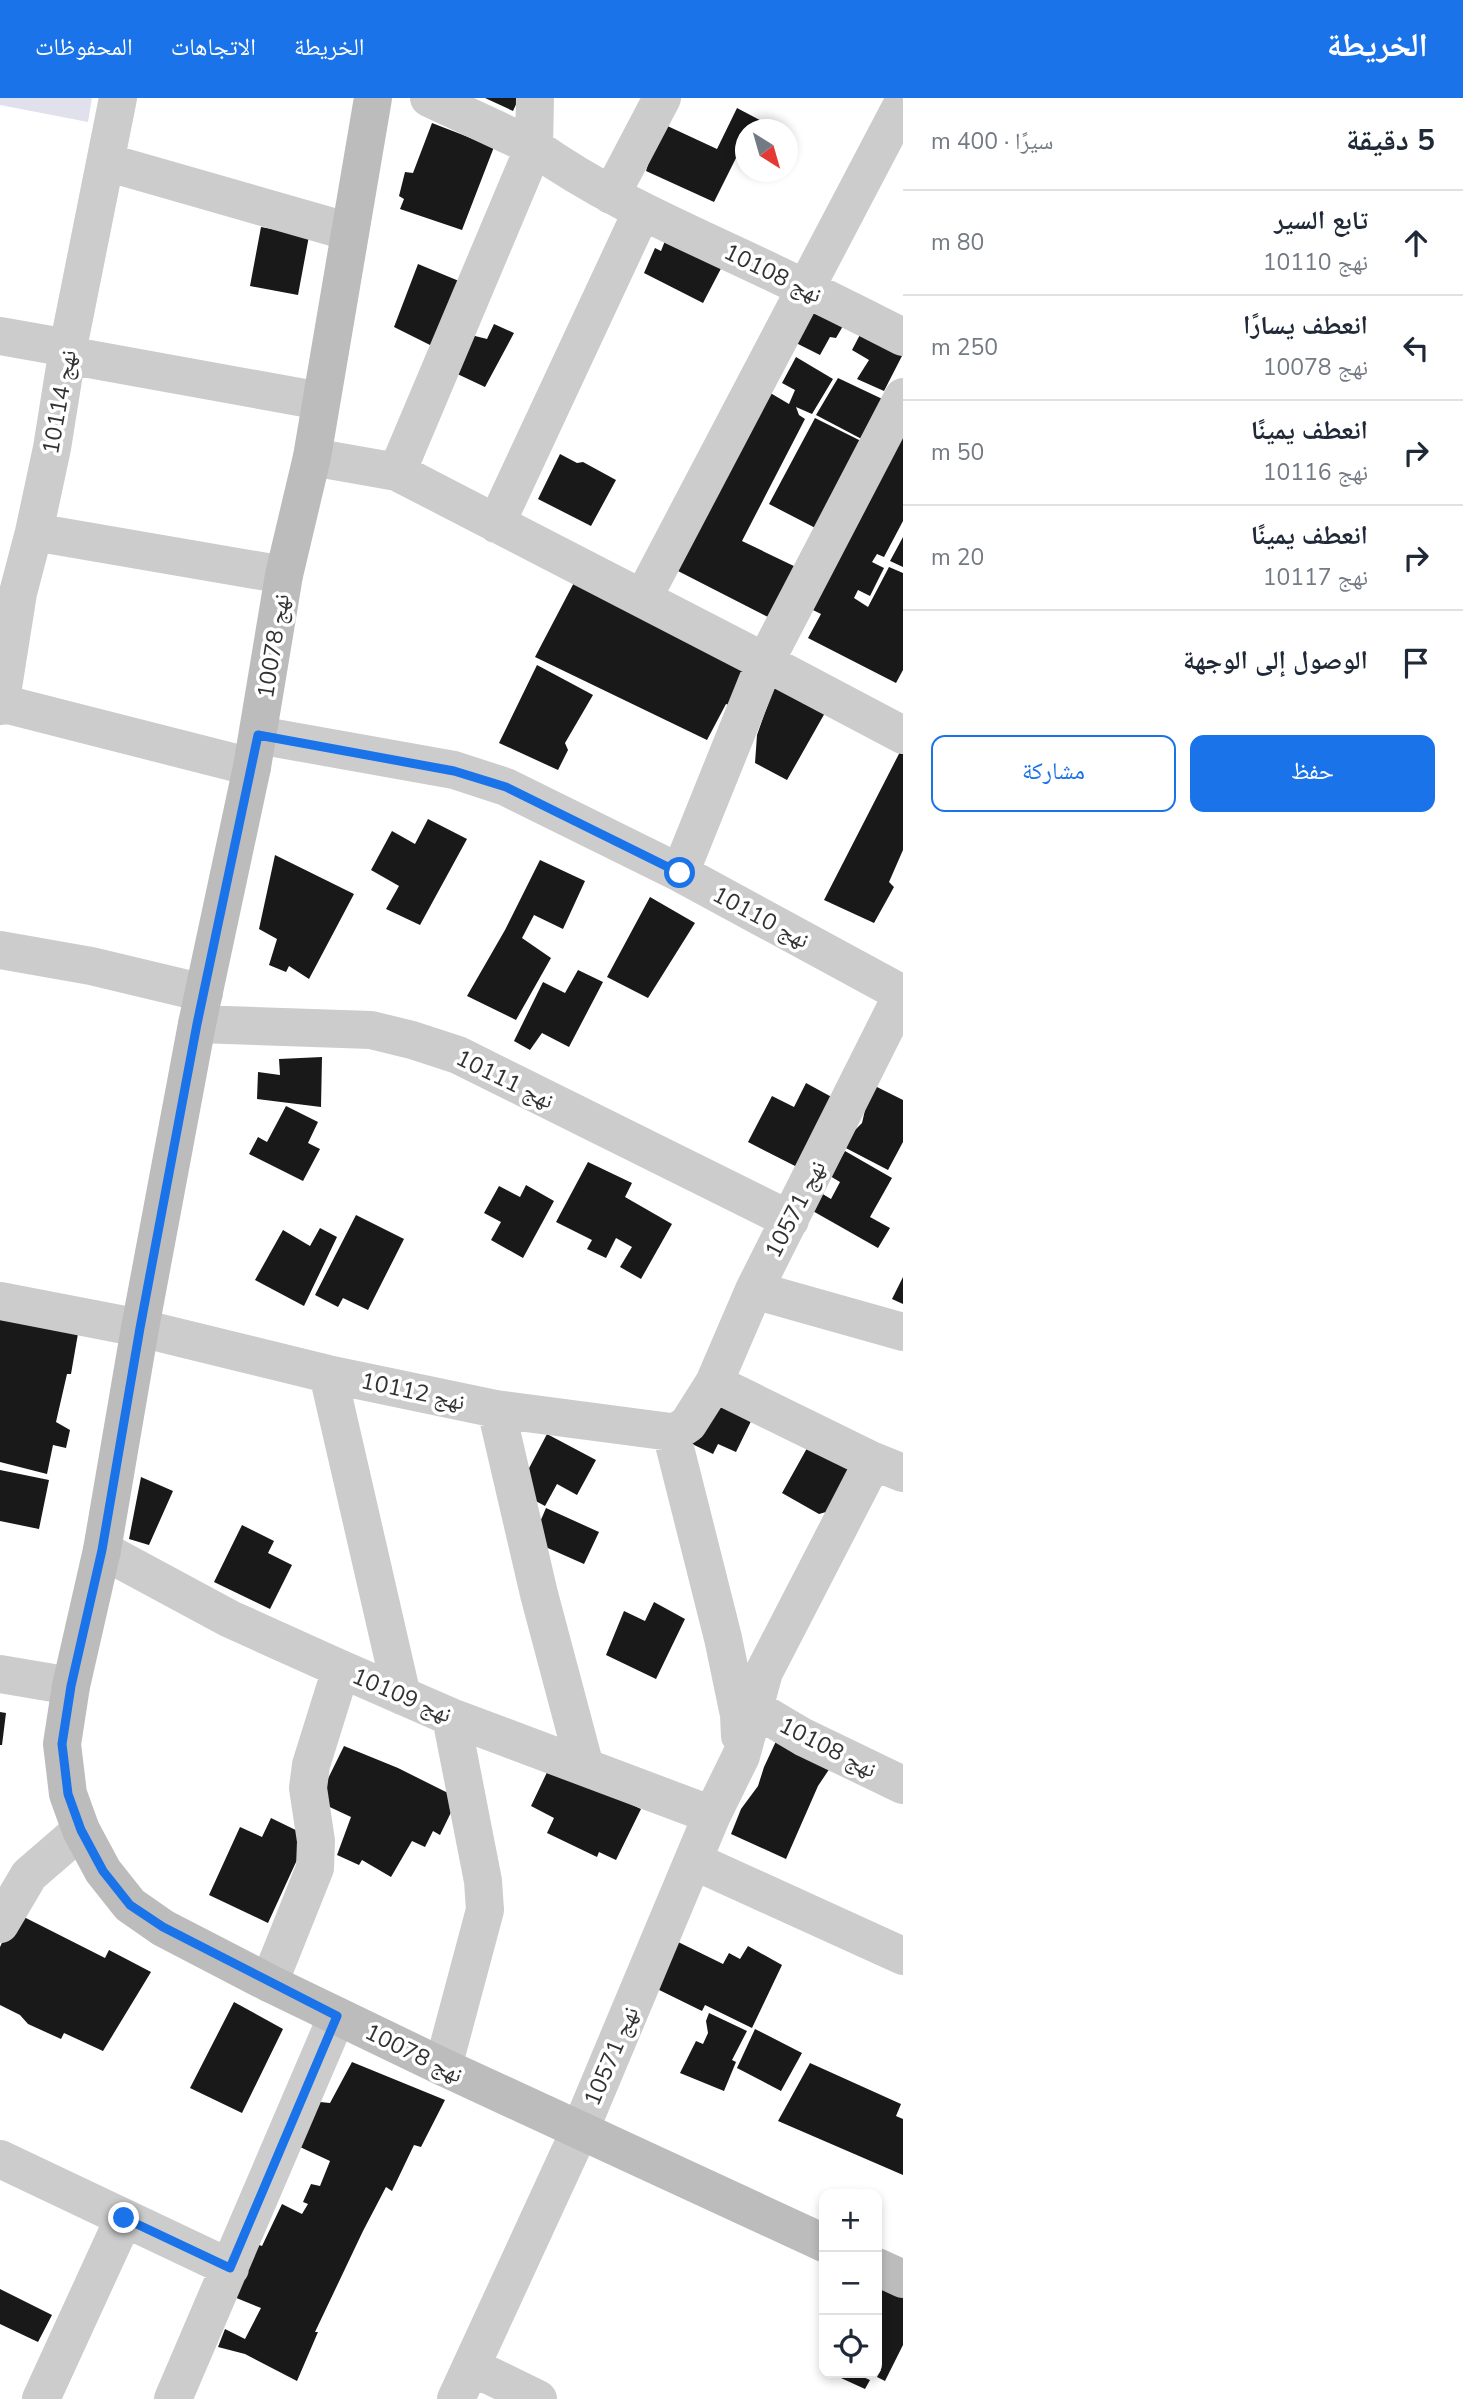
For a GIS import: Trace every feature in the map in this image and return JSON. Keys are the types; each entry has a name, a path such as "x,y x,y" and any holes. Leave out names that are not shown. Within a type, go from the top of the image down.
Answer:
{"street":[{"name":"نهج 10114","path":"0,704 9,591 34,532 118,98"},
{"name":"نهج 10078","path":"373,98 312,457 284,575 255,751 201,1009 140,1328 102,1550 71,1686 62,1744 68,1794 81,1830 103,1871 130,1905 163,1927 269,1983 443,2067 819,2241"},
{"name":"نهج 10108","path":"429,98 534,147 573,175 627,203 903,337"},
{"path":"397,472 534,147 535,98"},
{"path":"496,524 627,203 662,98"},
{"path":"643,598 903,103"},
{"path":"106,162 349,232"},
{"path":"0,336 67,352 321,401"},
{"path":"680,873 765,662 903,397"},
{"path":"312,457 397,472 765,662 898,720"},
{"path":"34,532 284,575"},
{"name":"نهج 10110","path":"0,704 255,751 454,771 506,787 680,873 903,994"},
{"name":"نهج 10111","path":"0,950 91,966 201,1009 371,1030 458,1055 790,1220"},
{"name":"نهج 10571","path":"680,1428 714,1383 754,1290 903,994"},
{"path":"754,1290 903,1332"},
{"name":"نهج 10112","path":"0,1301 140,1328 328,1374 496,1409 680,1428"},
{"path":"328,1374 402,1696"},
{"path":"714,1383 895,1469"},
{"path":"496,1409 539,1594 585,1767"},
{"path":"680,1428 739,1715 741,1756"},
{"name":"نهج 10571","path":"464,2383 580,2130 712,1815 741,1756 764,1672 895,1469"},
{"name":"نهج 10109","path":"102,1550 230,1619 402,1696 712,1815"},
{"path":"269,1983 316,1868 316,1841 308,1788 311,1765 341,1669"},
{"path":"0,1674 71,1686"},
{"name":"نهج 10108","path":"754,1708 803,1737 903,1785"},
{"path":"443,2067 485,1910 483,1881 451,1717"},
{"path":"0,1924 29,1875 81,1830"},
{"path":"694,1861 903,1956"},
{"path":"173,2399 337,2016"},
{"path":"0,2159 230,2268"},
{"path":"41,2399 124,2218"},
{"path":"882,2269 903,2279"},
{"path":"464,2383 538,2399"}],"shaded area":[{"path":"0,98 92,98 88,122 0,105"}],"building":[{"path":"485,98 519,98 513,111"},
{"path":"737,108 758,119 735,119 735,160 714,202 646,171 661,123 717,149"},
{"path":"432,123 494,147 462,230 400,209 404,199 399,196 405,172 413,173"},
{"path":"261,227 309,236 298,295 250,286"},
{"path":"670,228 727,257 703,303 644,273 655,248 661,251"},
{"path":"418,264 471,286 444,352 394,327"},
{"path":"813,296 850,314 836,338 830,337 820,355 784,337"},
{"path":"494,324 514,333 485,387 451,371 467,334 487,339"},
{"path":"864,327 903,354 884,391 857,379 869,360 852,350"},
{"path":"796,357 833,379 812,414 796,407 799,415 805,419 742,541 798,568 774,620 676,570 767,391 789,404 795,390 782,383"},
{"path":"838,378 895,405 873,445 816,415"},
{"path":"903,410 903,521 884,557 877,554 872,562 884,568 870,596 858,590 854,598 868,607 889,567 903,573 903,670 896,683 808,638 821,614 799,603"},
{"path":"815,418 873,447 827,534 769,504"},
{"path":"560,454 577,463 583,462 616,480 591,526 538,499"},
{"path":"903,537 903,567 890,561"},
{"path":"578,575 758,670 738,708 726,704 707,740 535,657"},
{"path":"537,665 593,695 565,743 568,750 558,770 499,743"},
{"path":"777,678 830,704 787,780 755,763 757,735"},
{"path":"903,746 903,850 889,882 894,887 874,923 824,900"},
{"path":"428,819 467,839 420,925 386,909 399,886 371,870 392,831 415,844"},
{"path":"275,855 354,894 309,979 289,966 286,972 269,965 277,939 259,929"},
{"path":"540,860 585,881 563,929 534,915 522,938 551,958 516,1020 467,996 505,930"},
{"path":"650,897 695,923 648,998 607,977"},
{"path":"578,970 603,982 569,1047 542,1033 530,1050 514,1041 543,982 565,993"},
{"path":"322,1057 321,1107 257,1099 258,1072 280,1075 279,1059"},
{"path":"806,1083 839,1101 803,1170 748,1142 772,1096 794,1107"},
{"path":"871,1084 903,1100 903,1142 888,1170 840,1145 862,1123"},
{"path":"286,1106 318,1122 308,1143 320,1149 303,1181 249,1154 258,1137 267,1142"},
{"path":"845,1151 892,1178 870,1217 890,1228 878,1248 811,1210 821,1193 831,1199 840,1182 830,1176"},
{"path":"588,1162 632,1183 625,1197 672,1224 641,1279 620,1267 632,1247 616,1238 606,1258 587,1249 592,1240 556,1222"},
{"path":"526,1185 554,1201 523,1258 491,1240 501,1222 484,1213 499,1186 520,1197"},
{"path":"356,1215 404,1239 368,1310 343,1298 338,1307 315,1295"},
{"path":"320,1228 337,1237 304,1306 255,1280 283,1230 310,1246"},
{"path":"903,1277 903,1304 892,1299"},
{"path":"0,1307 80,1322 71,1374 67,1374 56,1422 70,1430 66,1448 53,1445 47,1474 0,1462"},
{"path":"715,1389 757,1409 736,1452 718,1444 713,1454 690,1443"},
{"path":"547,1434 596,1460 577,1495 557,1484 545,1506 517,1491"},
{"path":"811,1441 851,1466 826,1512 819,1514 782,1493"},
{"path":"0,1470 49,1480 39,1529 0,1521"},
{"path":"141,1477 173,1491 149,1545 129,1539"},
{"path":"546,1508 599,1532 584,1564 532,1541"},
{"path":"242,1525 274,1541 268,1553 292,1565 270,1609 214,1582"},
{"path":"654,1602 685,1619 656,1679 606,1655 624,1611 645,1621"},
{"path":"0,1712 6,1713 2,1745 0,1745"},
{"path":"778,1737 830,1768 818,1786 786,1859 731,1834 741,1809 758,1786"},
{"path":"344,1746 398,1768 458,1798 440,1835 433,1831 425,1847 412,1841 391,1877 362,1860 359,1865 337,1855 351,1817 317,1801"},
{"path":"550,1766 641,1809 616,1860 599,1852 597,1857 547,1833 554,1818 531,1806"},
{"path":"271,1818 308,1836 268,1923 209,1895 240,1827 262,1837"},
{"path":"16,1913 105,1958 109,1950 151,1972 103,2051 64,2033 61,2039 28,2024 20,2015 0,2005 0,1947"},
{"path":"670,1938 723,1964 729,1953 740,1959 748,1946 782,1965 752,2028 705,2005 702,2011 649,1985"},
{"path":"234,2002 283,2029 242,2113 190,2088"},
{"path":"709,2013 747,2031 732,2060 736,2062 724,2091 680,2073 696,2041 703,2044 708,2033 706,2021"},
{"path":"755,2029 802,2053 781,2091 737,2068"},
{"path":"352,2062 445,2100 421,2147 414,2145 392,2191 386,2187 315,2332 318,2332 297,2381 245,2354 218,2347 225,2329 245,2339 261,2308 234,2297 256,2244 262,2246 282,2204 302,2214 308,2204 303,2202 311,2184 320,2186 330,2161 300,2147 320,2102 330,2103"},
{"path":"810,2063 901,2104 896,2116 903,2119 903,2175 778,2121"},
{"path":"882,2282 903,2293 903,2345 885,2381 879,2378 882,2378"},
{"path":"0,2289 52,2315 38,2342 0,2324"},
{"path":"841,2378 870,2380 865,2389"}],"route":[{"path":"124,2218 230,2268 337,2016 163,1927 130,1905 103,1871 81,1830 68,1794 62,1744 71,1686 102,1550 197,1024 258,735 454,771 506,787 680,873"}]}
